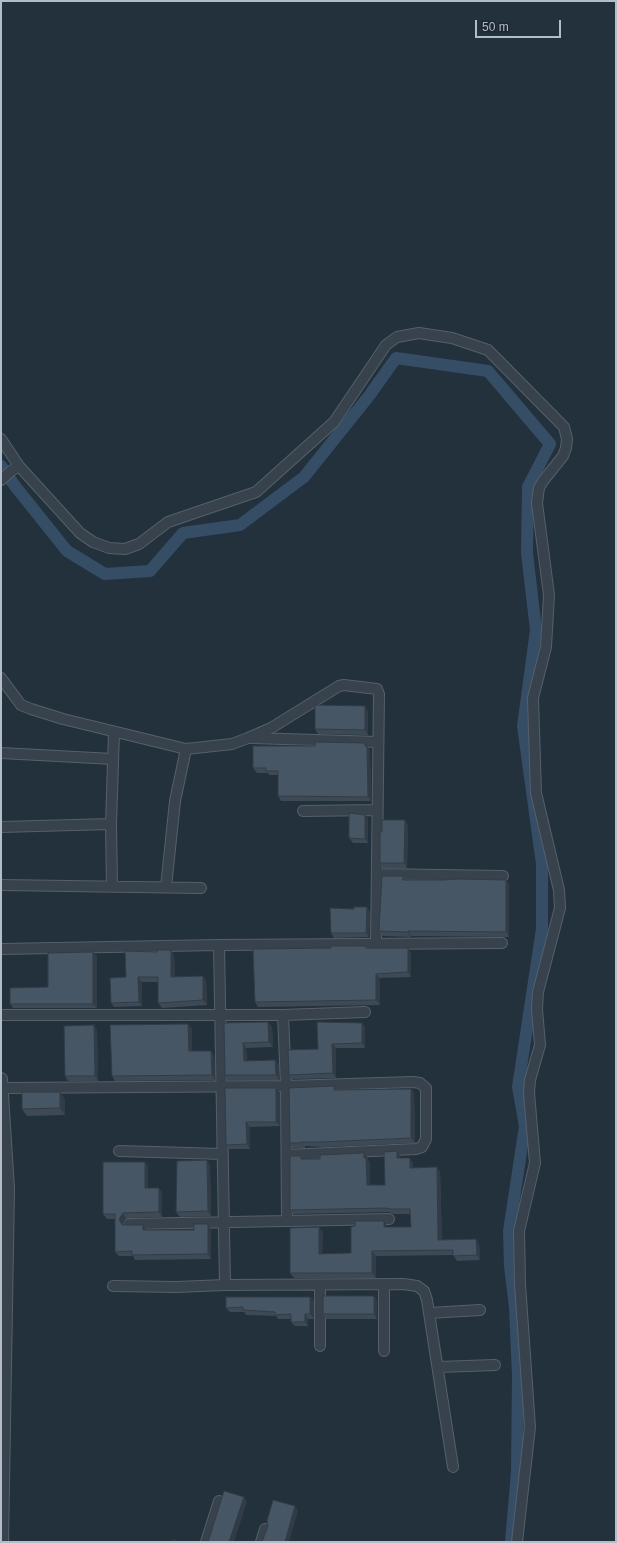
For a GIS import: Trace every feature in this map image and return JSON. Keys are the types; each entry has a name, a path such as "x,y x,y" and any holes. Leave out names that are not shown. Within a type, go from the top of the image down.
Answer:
{"street":[{"path":"1,438 15,469 80,533 94,542 109,548 125,549 139,544 168,522 256,492 334,422 386,345 397,337 420,333 452,338 488,350 564,427 568,439 566,448 563,456 539,488 537,503 549,595 546,647 533,698 536,793 559,890 560,908 538,992 537,1009 540,1045 530,1080 529,1093 535,1163 519,1231 520,1284 530,1427 517,1542"},
{"path":"1,480 15,469"},
{"path":"1,678 21,705 63,719 186,749 232,744 248,738 272,728 335,688 344,685 378,689 376,944"},
{"path":"112,887 111,824 114,732"},
{"path":"248,738 378,742"},
{"path":"166,887 175,801 186,749"},
{"path":"1,754 113,759"},
{"path":"304,811 377,810"},
{"path":"1,827 111,824"},
{"path":"377,874 503,876"},
{"path":"1,885 201,888"},
{"path":"1,949 219,945 502,943"},
{"path":"219,945 225,1285"},
{"path":"1,1016 283,1015 365,1012"},
{"path":"283,1015 286,1086 287,1221"},
{"path":"2,1542 8,1189 2,1119 2,1084 286,1086 413,1082 420,1083 426,1088 426,1139 422,1147 416,1149 286,1155"},
{"path":"119,1151 223,1154"},
{"path":"129,1224 389,1219"},
{"path":"113,1286 176,1287 225,1285 384,1284 417,1286 424,1291 429,1313 453,1467"},
{"path":"384,1284 384,1351"},
{"path":"320,1285 320,1346"},
{"path":"429,1313 480,1310"},
{"path":"438,1367 495,1365"},
{"path":"206,1542 219,1501"},
{"path":"261,1542 265,1529"}],"building":[{"path":"315,705 365,706 365,730 315,729"},
{"path":"315,742 365,743 365,746 367,746 368,797 278,796 278,771 266,771 266,768 253,768 253,746 315,746"},
{"path":"349,813 365,815 365,839 349,838"},
{"path":"382,820 405,820 404,863 380,863 380,832 382,832"},
{"path":"382,876 403,876 403,880 506,880 506,932 379,931"},
{"path":"354,907 367,907 366,933 331,933 330,908 354,909"},
{"path":"331,946 408,948 408,972 376,974 376,1000 255,1002 253,949 331,948"},
{"path":"157,950 171,950 171,977 203,976 203,1000 158,1003 158,977 138,977 139,1002 111,1003 110,978 126,977 125,951 157,952"},
{"path":"93,952 93,1004 10,1004 10,988 48,987 48,953"},
{"path":"268,1022 269,1042 243,1043 244,1061 275,1060 276,1075 225,1075 224,1023"},
{"path":"317,1022 362,1023 362,1043 332,1044 333,1073 289,1075 288,1050 318,1049"},
{"path":"188,1024 189,1051 211,1051 212,1075 112,1076 110,1025"},
{"path":"94,1025 95,1076 65,1076 64,1026"},
{"path":"334,1086 334,1090 411,1089 411,1138 290,1143 289,1088"},
{"path":"225,1088 276,1088 276,1122 246,1122 247,1144 226,1145"},
{"path":"22,1092 60,1092 60,1108 22,1109"},
{"path":"397,1151 397,1158 410,1158 410,1168 437,1167 438,1240 476,1239 477,1255 453,1256 453,1250 372,1251 372,1273 290,1273 290,1228 319,1227 319,1254 351,1253 351,1227 355,1226 355,1221 384,1221 384,1227 411,1227 410,1209 290,1210 290,1156 301,1156 301,1159 320,1159 320,1155 364,1153 364,1158 366,1158 367,1185 385,1185 384,1152"},
{"path":"207,1160 208,1211 176,1212 177,1161"},
{"path":"103,1162 145,1162 145,1188 159,1188 159,1212 123,1213 119,1219 122,1225 143,1225 143,1230 194,1230 194,1224 208,1224 208,1254 132,1255 132,1251 115,1252 115,1214 103,1214"},
{"path":"323,1296 374,1296 374,1314 323,1314"},
{"path":"226,1297 310,1297 310,1314 305,1314 305,1322 291,1322 291,1314 275,1315 275,1312 243,1310 243,1307 226,1308"},
{"path":"224,1491 244,1497 229,1542 208,1542"},
{"path":"273,1500 295,1506 285,1542 262,1542 268,1526 267,1521"}],"waterway":[{"path":"1,466 15,486 67,551 105,574 150,571 183,533 240,525 304,477 369,396 396,358 488,371 550,444 528,487 527,553 536,630 523,726 542,864 542,929 518,1087 525,1126 509,1231 510,1266 515,1307 518,1375 517,1472 511,1542"}]}
